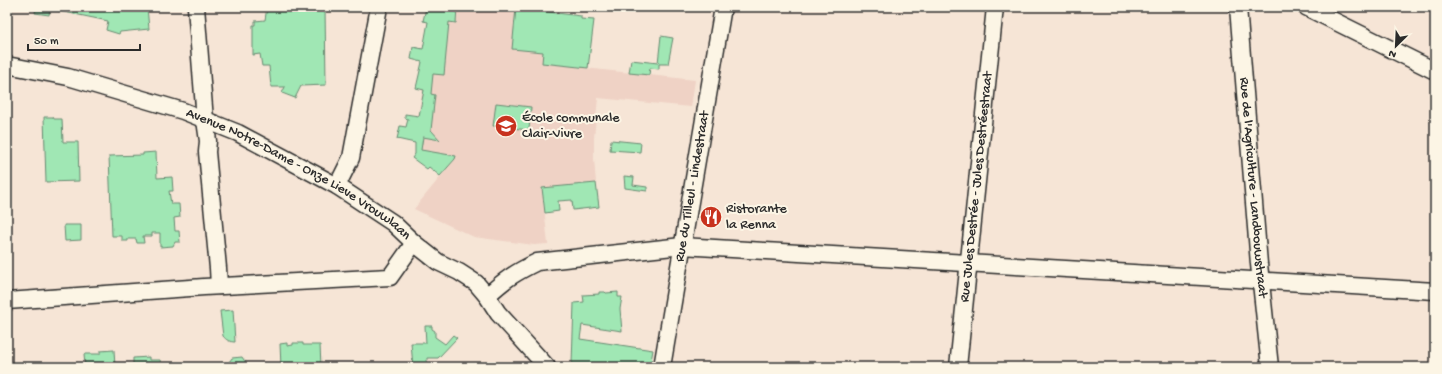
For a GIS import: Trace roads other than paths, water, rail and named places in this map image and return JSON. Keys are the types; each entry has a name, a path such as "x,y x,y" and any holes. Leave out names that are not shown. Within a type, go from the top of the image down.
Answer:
{"street":[{"path":"196,7 219,286"},
{"path":"336,186 351,158 379,7"},
{"name":"Rue du Tilleul - Lindestraat","path":"662,367 723,7"},
{"name":"Rue Jules Destrée - Jules Destréestraat","path":"958,367 995,7"},
{"name":"Rue de l'Agriculture - Landbouwstraat","path":"1238,7 1270,367"},
{"path":"1306,7 1435,71"},
{"name":"Avenue Notre-Dame - Onze Lieve Vrouwlaan","path":"7,65 68,77 183,111 238,133 336,186 393,223 414,243 438,262 459,272 476,283 488,296 498,313 542,365"},
{"path":"7,301 219,286 390,277 414,243"},
{"path":"488,296 504,280 517,271 537,262 682,246 1435,290"}],"place":[{"name":"École communale Clair-Vivre","path":"506,126"},
{"name":"Ristorante la Renna","path":"711,217"}]}
